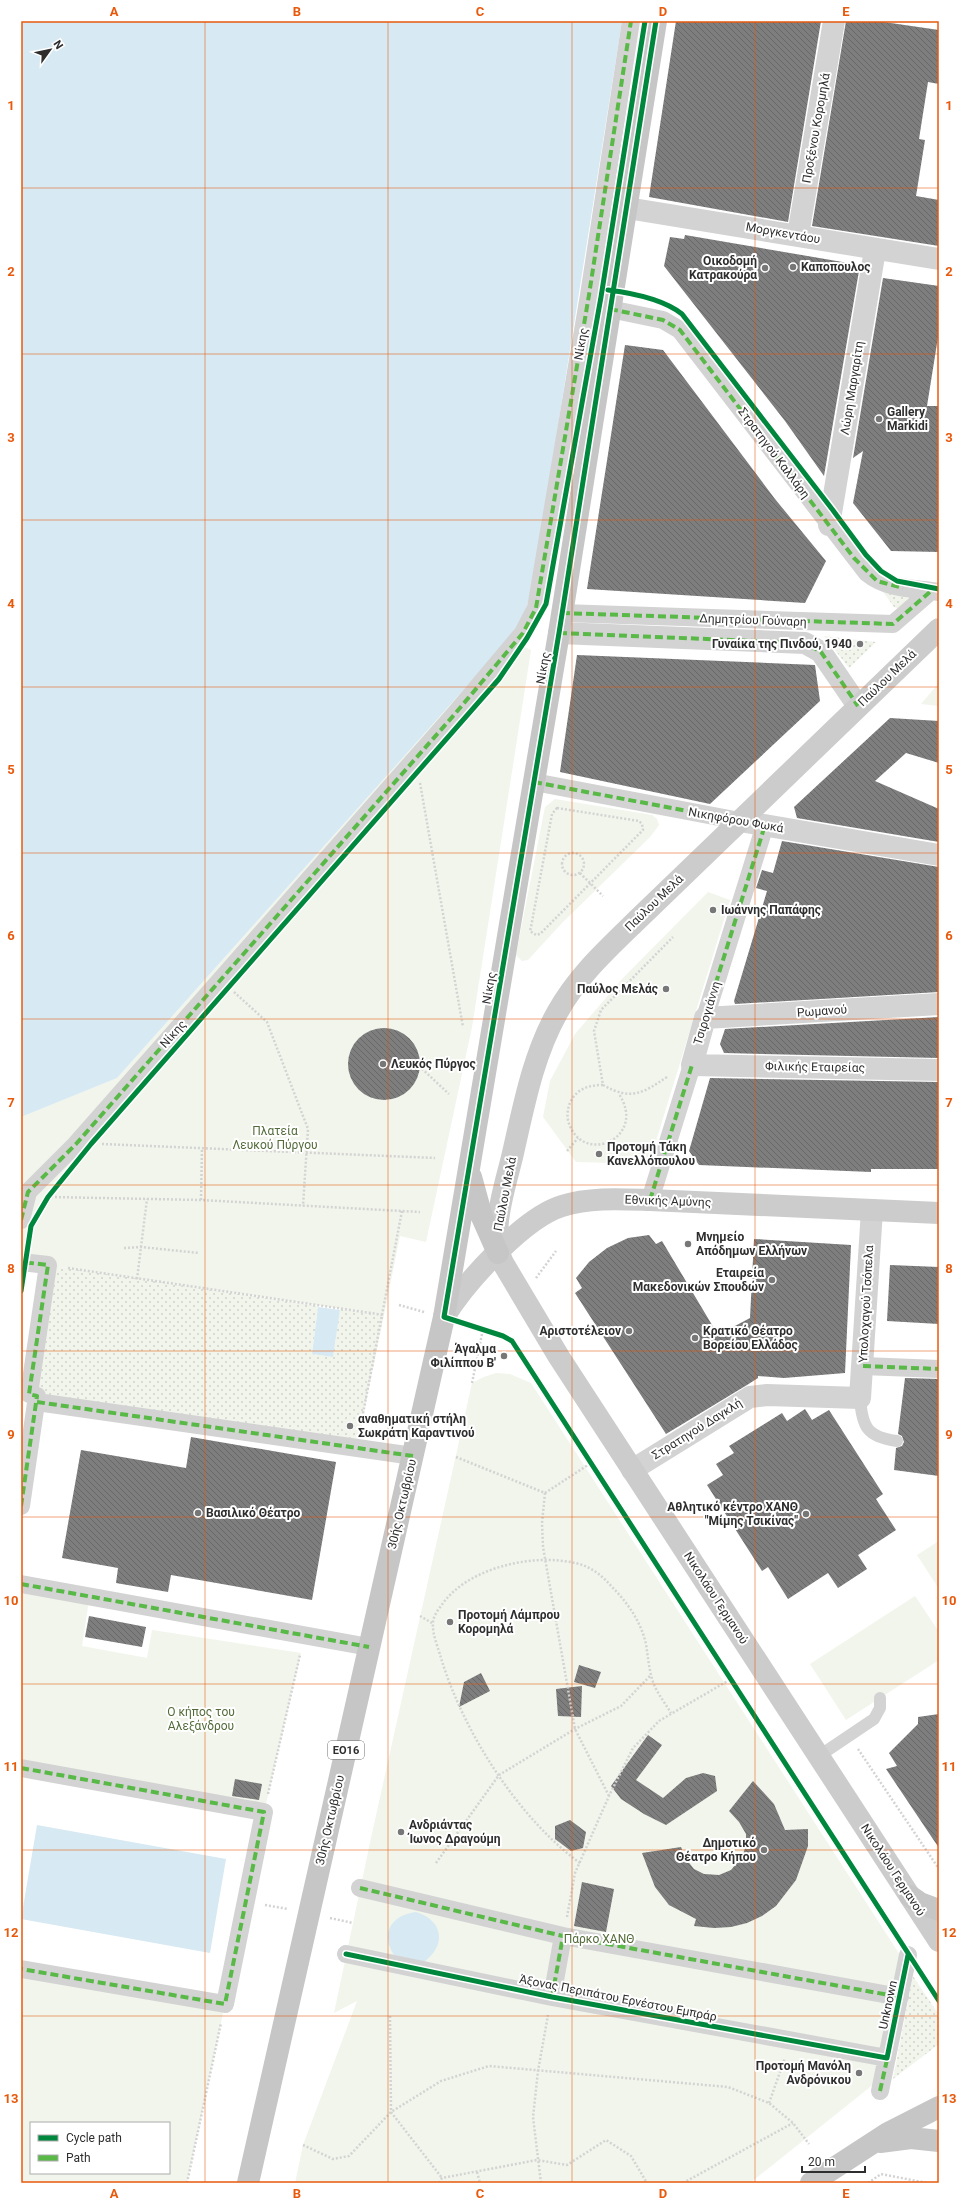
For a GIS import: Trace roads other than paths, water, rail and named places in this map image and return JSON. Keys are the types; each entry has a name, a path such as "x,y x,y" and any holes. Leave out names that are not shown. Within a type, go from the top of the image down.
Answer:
{"main road":[{"name":"Νίκης","path":"444,1318 560,623 656,21"},
{"name":"Παύλου Μελά","path":"498,1253 497,1230 502,1202 527,1094 540,1052 558,1012 580,980 611,946 939,628"},
{"path":"469,1166 481,1213 498,1253"},
{"name":"Εθνικής Αμύνης","path":"444,1318 464,1291 498,1253 535,1220 562,1206 599,1200 650,1200 939,1213"},
{"name":"Νικολάου Γερμανού","path":"498,1253 559,1357 939,1941"},
{"name":"30ής Οκτωβρίου","path":"248,2183 444,1318"},
{"path":"910,1896 920,1903 939,1910"},
{"path":"811,2183 867,2145 939,2107"},
{"path":"867,2145 899,2139 939,2141"}],"street":[{"name":"Νίκης","path":"21,1220 28,1192 76,1144 416,758 523,633 536,608 591,287 631,21"},
{"name":"Προξένου Κορομηλά","path":"798,236 834,21"},
{"name":"Μοργκεντάου","path":"627,208 875,250 939,259"},
{"name":"Λώρη Μαργαρίτη","path":"829,525 875,250"},
{"name":"Στρατηγού Καλλάρη","path":"610,309 663,320 680,330 854,558 877,581 898,587 935,592"},
{"name":"Δημητρίου Γούναρη","path":"560,623 893,624 935,592"},
{"name":"Δημητρίου Γούναρη","path":"560,623 805,643 821,652 858,706"},
{"name":"Νικηφόρου Φωκά","path":"534,782 740,821 939,855"},
{"name":"Τσιρογιάννη","path":"650,1200 765,825"},
{"name":"Ρωμανού","path":"705,1018 939,1004"},
{"name":"Φιλικής Εταιρείας","path":"692,1065 939,1070"},
{"name":"Υπολοχαγού Τσόπελα","path":"860,1398 872,1210"},
{"path":"21,1262 48,1266 29,1394 37,1396 37,1402 21,1506"},
{"path":"863,1366 939,1369"},
{"name":"Στρατηγού Δαγκλή","path":"632,1470 750,1397 767,1395 860,1398"},
{"path":"37,1402 413,1456"},
{"path":"21,1584 369,1647"},
{"path":"21,1768 264,1812 224,2004 21,1969"},
{"path":"360,1888 563,1936 900,1997"},
{"path":"552,1997 563,1936"},
{"name":"Άξονας Περιπάτου Ερνέστου Εμπράρ","path":"346,1954 552,1997 887,2058"},
{"name":"Unknown","path":"880,2091 908,1955"}],"lane":[{"path":"860,1398 862,1418 870,1432 879,1439 897,1441"},
{"path":"819,1756 848,1735 874,1719 880,1708 880,1698"}],"place":[{"name":"Καποπουλος","path":"793,267"},
{"name":"Οικοδομή Κατρακούρα","path":"765,268"},
{"name":"Gallery Markidi","path":"879,419"},
{"name":"Γυναίκα της Πινδού, 1940","path":"860,644"},
{"name":"Ιωάννης Παπάφης","path":"713,910"},
{"name":"Παύλος Μελάς","path":"666,989"},
{"name":"Λευκός Πύργος","path":"383,1064"},
{"name":"Προτομή Τάκη Κανελλόπουλου","path":"599,1154"},
{"name":"Μνημείο Απόδημων Ελλήνων","path":"688,1244"},
{"name":"Εταιρεία Μακεδονικών Σπουδών","path":"772,1280"},
{"name":"Αριστοτέλειον","path":"629,1331"},
{"name":"Κρατικό Θέατρο Βορείου Ελλάδος","path":"695,1338"},
{"name":"Άγαλμα Φιλίππου Β'","path":"504,1356"},
{"name":"αναθηματική στήλη Σωκράτη Καραντινού","path":"350,1426"},
{"name":"Βασιλικό Θέατρο","path":"198,1513"},
{"name":"Αθλητικό κέντρο ΧΑΝΘ \"Μίμης Τσικίνας\"","path":"806,1514"},
{"name":"Προτομή Λάμπρου Κορομηλά","path":"450,1622"},
{"name":"Ανδριάντας Ίωνος Δραγούμη","path":"401,1832"},
{"name":"Δημοτικό Θέατρο Κήπου","path":"764,1850"},
{"name":"Προτομή Μανόλη Ανδρόνικου","path":"859,2073"}],"park label":[{"name":"Πλατεία Λευκού Πύργου","path":"275,1138"},
{"name":"Ο κήπος του Αλεξάνδρου","path":"201,1719"},
{"name":"Πάρκο ΧΑΝΘ","path":"599,1939"}]}
